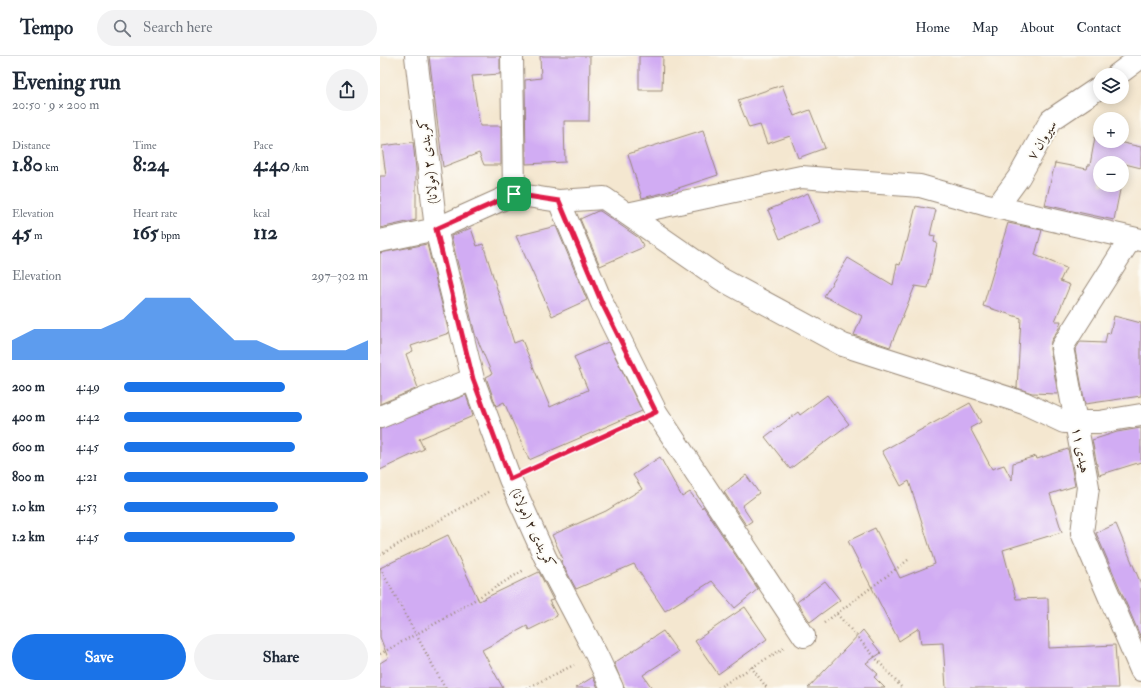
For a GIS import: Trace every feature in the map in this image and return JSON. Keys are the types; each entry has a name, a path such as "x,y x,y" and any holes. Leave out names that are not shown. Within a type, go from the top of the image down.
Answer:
{"street":[{"name":"کمربندی ۲ (مولانا)","path":"416,56 436,229 473,379 510,479 545,557 596,654 612,688"},
{"path":"512,56 514,194"},
{"path":"1126,68 1141,57"},
{"name":"سیروان ۷","path":"997,207 1019,177 1051,120 1093,92"},
{"path":"627,214 802,177 920,186 997,207 1136,239"},
{"path":"380,241 436,229 514,194 559,201 604,198 721,279 843,345 1024,403 1064,422 1099,422 1141,415"},
{"path":"559,201 602,303 656,412 804,636"},
{"name":"هیدی ۱۱","path":"1136,239 1084,310 1062,347 1088,487 1082,533 1141,670"},
{"path":"380,417 473,379"}],"path":[{"path":"380,555 510,479 656,412"},
{"path":"380,654 545,557"},
{"path":"380,568 445,688"},
{"path":"837,614 902,688"},
{"path":"528,688 596,654"},
{"path":"751,667 767,688"}],"building":[{"path":"429,56 500,56 500,74 472,76 480,126 501,126 501,165 484,165 479,153 443,167"},
{"path":"540,56 590,56 589,121 564,121 565,162 526,164 525,80 541,78"},
{"path":"639,56 663,56 662,90 639,90"},
{"path":"782,85 794,116 810,110 825,148 798,158 790,136 767,144 760,125 749,128 738,100"},
{"path":"703,130 718,175 663,193 642,198 628,154"},
{"path":"413,142 416,169 416,220 380,228 380,176 386,176 382,146"},
{"path":"1129,144 1141,147 1141,168 1129,165 1129,156 1093,156 1093,192 1120,192 1114,220 1045,205 1055,163 1087,169 1088,165 1090,165 1093,148 1129,148"},
{"path":"808,193 820,222 780,239 768,210"},
{"path":"916,206 936,210 930,235 935,236 934,242 937,243 928,288 915,286 890,347 854,335 862,316 824,296 848,258 893,285 897,264 900,265"},
{"path":"598,211 639,238 644,247 600,266 580,219"},
{"path":"1008,223 1042,230 1035,255 1066,268 1060,281 1070,285 1055,321 1061,321 1059,328 1051,341 1050,349 1058,394 1032,393 1017,388 1021,318 983,306"},
{"path":"556,226 587,300 552,316 516,236"},
{"path":"471,228 477,246 483,244 514,343 522,340 550,407 588,390 574,357 608,342 642,411 529,460 504,402 496,406 486,377 492,374 475,334 451,236"},
{"path":"427,244 449,333 411,346 413,351 406,354 418,388 380,404 380,253"},
{"path":"1114,316 1141,323 1141,396 1085,404 1075,350 1080,342 1105,343 1107,333 1110,334"},
{"path":"466,395 473,416 419,439 424,449 380,470 380,429"},
{"path":"827,395 849,424 790,469 765,437 798,412 800,415"},
{"path":"970,403 981,422 970,428 992,469 1004,465 1012,480 1013,463 1036,456 1037,459 1068,449 1075,486 1050,494 1062,532 1003,550 1016,599 1048,598 1049,648 1115,645 1118,688 946,688 943,643 921,644 919,628 899,641 848,541 875,528 900,578 935,564 909,481 901,486 882,451"},
{"path":"1141,428 1141,462 1099,475 1092,440 1117,432"},
{"path":"660,457 682,497 690,492 702,508 703,506 758,589 735,608 712,581 665,611 634,564 576,589 561,561 563,559 552,535 606,511 642,489 633,475"},
{"path":"746,475 759,493 742,506 752,521 746,525 724,492"},
{"path":"1116,524 1141,584 1141,638 1096,533"},
{"path":"448,535 479,601 539,572 553,600 549,601 557,616 529,630 527,626 482,650 503,688 380,688 380,663 388,658 380,637 380,568"},
{"path":"825,581 840,600 810,622 797,602"},
{"path":"745,607 767,639 718,674 695,641"},
{"path":"863,630 881,653 866,663 878,674 874,677 885,688 808,688"},
{"path":"663,631 678,652 643,675 652,688 624,688 614,663"},
{"path":"593,677 598,688 575,688"}],"route":[{"path":"514,194 559,201 602,303 656,412 510,479 473,379 436,229 514,194"}]}
